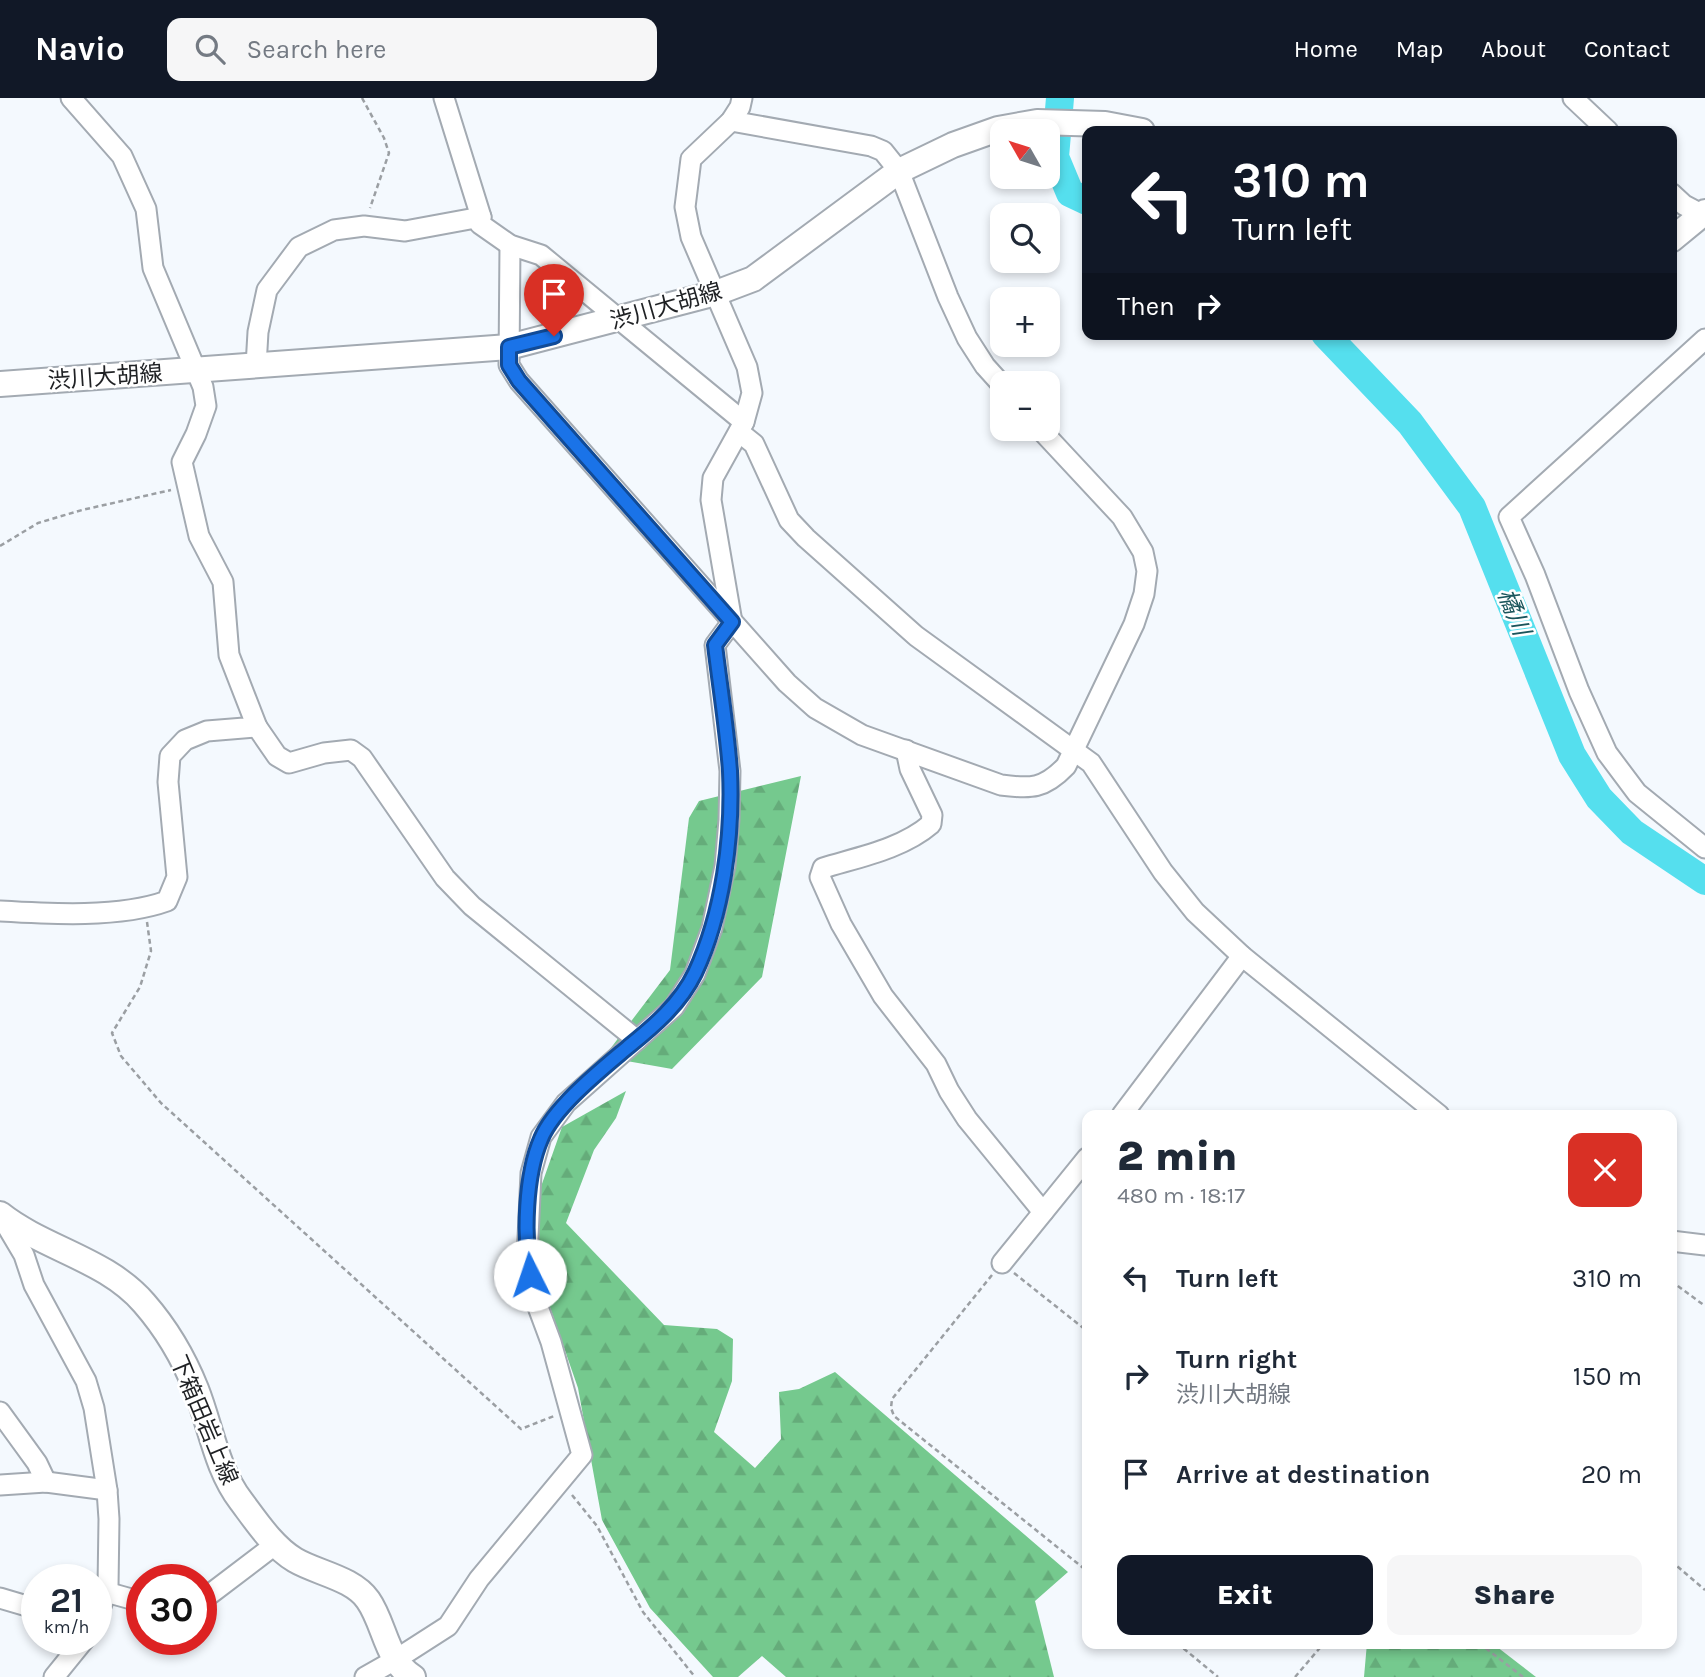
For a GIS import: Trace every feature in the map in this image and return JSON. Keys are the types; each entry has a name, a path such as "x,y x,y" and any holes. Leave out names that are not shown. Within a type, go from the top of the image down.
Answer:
{"main road":[{"name":"渋川大胡線","path":"0,384 509,347 716,293 753,279 899,171 953,145 998,129 1037,122 1116,126"},
{"path":"1677,235 1704,214"},
{"name":"下箱田岩上線","path":"0,1214 36,1238 97,1266 117,1279 146,1305 179,1355 195,1389 215,1451 229,1483 276,1544 295,1560 355,1588 368,1600 404,1669"}],"street":[{"path":"71,98 122,156 146,209 153,268 203,387 206,406 183,462 199,536 223,582 229,655 257,727 277,756 289,763 324,753 351,750 362,758 445,878 472,906 637,1040"},
{"path":"444,98 481,217 480,224 510,245 541,255 622,319 742,427 754,444 789,520 806,538 916,636 1091,763 1163,872 1195,912 1242,956 1433,1110"},
{"path":"365,1677 404,1669 448,1626 479,1579 582,1455 551,1342 532,1291 527,1245 531,1173 541,1137 566,1103 674,1007 695,974 712,928 725,866 730,771 715,645 732,622 711,500 713,478 742,427 752,393 747,367 691,237 685,207 691,159 731,121 742,98"},
{"path":"1573,98 1603,126"},
{"path":"731,121 871,146 883,151 899,171 947,297 967,338 990,372"},
{"path":"1677,199 1684,205 1704,214"},
{"path":"256,366 258,332 267,290 299,247 334,229 364,226 405,231 481,217"},
{"path":"510,245 509,365 519,381 787,683 815,708 862,735 1001,785 1032,788 1052,781 1066,766 1133,624 1144,594 1147,571 1143,552 1122,517 1051,441"},
{"path":"1705,339 1509,517 1607,753 1637,793 1705,848"},
{"path":"0,911 48,914 146,909 167,901 177,877 168,782 170,756 185,740 207,731 257,727"},
{"path":"906,750 910,769 932,815 931,824 920,833 889,848 823,868 820,877 841,924 883,996 936,1064 967,1119 1043,1212"},
{"path":"1126,1110 1242,956"},
{"path":"1002,1263 1082,1164"},
{"path":"0,1214 24,1255 34,1286 86,1381 94,1408 107,1490 107,1564"},
{"path":"1677,1242 1705,1245"},
{"path":"0,1412 37,1462 46,1482"},
{"path":"0,1485 46,1482 107,1490"},
{"path":"217,1589 276,1544"},
{"path":"0,1598 21,1604"},
{"path":"54,1677 72,1655"}],"path":[{"path":"362,98 384,138 388,153 364,226"},
{"path":"0,546 38,523 82,510 189,486"},
{"path":"146,909 151,951 140,987 112,1033 121,1056 161,1103 521,1429 569,1409"},
{"path":"1082,1328 1002,1263 892,1399 891,1408 894,1416 1082,1567"},
{"path":"1677,1285 1705,1306"},
{"path":"562,1482 597,1526 643,1612 695,1677"},
{"path":"1677,1567 1705,1590"},
{"path":"1184,1649 1218,1677"},
{"path":"1296,1677 1319,1649"},
{"path":"1487,1649 1523,1677"}],"green space":[{"path":"801,776 762,977 672,1069 604,1057 670,970 689,818 699,801"},
{"path":"626,1091 616,1118 594,1150 566,1223 664,1325 717,1329 733,1339 732,1381 714,1432 755,1468 781,1439 779,1392 799,1389 835,1372 1068,1572 1035,1601 1054,1677 786,1677 762,1656 738,1677 713,1677 650,1608 602,1520 578,1388 536,1267 537,1198 562,1127"},
{"path":"1366,1649 1500,1649 1536,1677 1364,1677"}],"waterway":[{"name":"橘川","path":"1060,98 1055,157 1070,193 1082,199"},
{"name":"橘川","path":"1331,340 1410,423 1472,507 1572,755 1599,798 1632,832 1705,881"}],"route":[{"path":"530,1275 527,1259 527,1218 531,1173 541,1137 566,1103 674,1007 695,974 712,928 725,866 729,820 730,771 715,645 732,622 652,528 519,381 509,365 509,347 554,336"}]}
